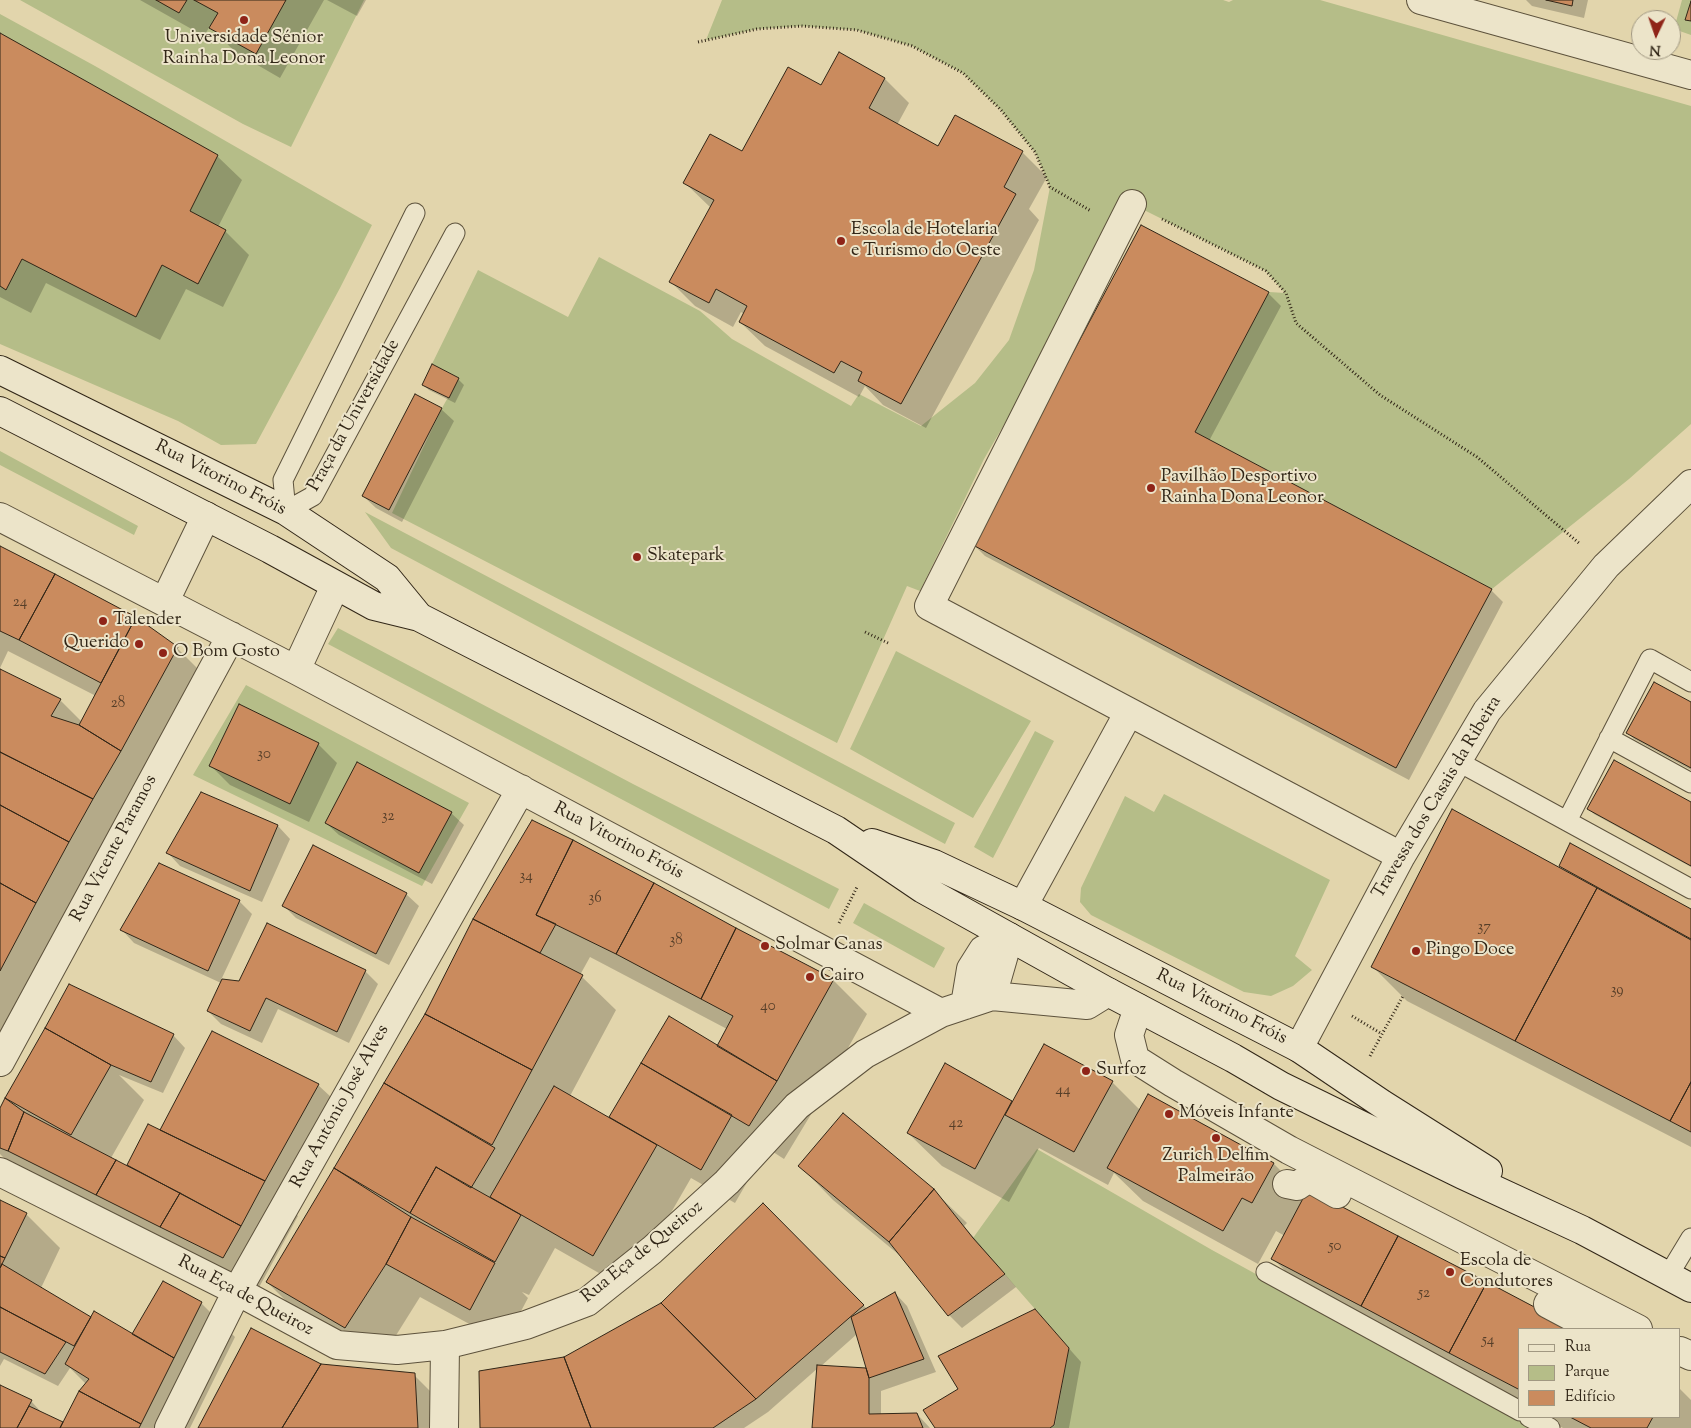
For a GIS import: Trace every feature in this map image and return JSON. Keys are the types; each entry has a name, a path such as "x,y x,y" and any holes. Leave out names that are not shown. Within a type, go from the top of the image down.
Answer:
{"street":[{"path":"1421,0 1493,10 1691,76"},
{"path":"1132,204 929,606 1401,856"},
{"name":"Rua Vitorino Fróis","path":"0,370 286,511 388,578 419,617"},
{"name":"Rua Vitorino Fróis","path":"0,411 270,549 374,606 419,617 836,830 923,889 1281,1086 1454,1171 1582,1230 1680,1282"},
{"name":"Travessa dos Casais da Ribeira","path":"1281,1086 1299,1048 1401,856 1487,711 1606,566 1691,484"},
{"path":"270,549 286,511"},
{"path":"164,601 206,516"},
{"name":"Rua Vitorino Fróis","path":"0,517 296,670 520,790 953,1009"},
{"path":"296,670 335,586"},
{"name":"Rua Vicente Paramos","path":"0,1062 231,636"},
{"path":"992,996 1009,937 1023,906 1129,712"},
{"name":"Rua António José Alves","path":"169,1428 237,1291 520,790"},
{"name":"Rua Vitorino Fróis","path":"836,830 934,864 1023,906 1299,1048 1382,1104 1582,1230"},
{"path":"953,1009 971,969 983,950 1009,937"},
{"name":"Rua Eça de Queiroz","path":"0,1172 237,1291 337,1345 397,1350 445,1345 526,1326 588,1302 652,1250 727,1182 797,1106 865,1054 953,1009 992,996 1087,1005 1108,992"},
{"path":"1138,1008 1128,1034 1135,1059 1158,1074 1289,1150 1636,1328"},
{"path":"1298,1181 1593,1328"},
{"path":"444,1428 445,1345"}],"lane":[{"name":"Praça da Universidade","path":"415,213 283,480 286,511 313,496 455,233"},
{"path":"1567,821 1650,659 1691,682"},
{"path":"1609,738 1691,783"},
{"path":"1457,761 1691,889"},
{"path":"1680,1282 1691,1238"},
{"path":"1266,1272 1518,1410"},
{"path":"1532,1418 1550,1428"}],"path":[{"path":"698,42 756,29 801,26 856,30 912,46 963,73 1001,110 1035,152 1050,187 1120,228"},
{"path":"1132,204 1266,271 1286,293 1296,323 1380,395 1477,456 1606,566"},
{"path":"865,632 888,643"},
{"path":"839,923 857,887"},
{"path":"1370,1056 1403,996"}],"green space":[{"path":"20,0 364,0 291,147 243,124"},
{"path":"722,0 1223,0 1229,2 1233,0 1320,0 1691,106 1691,424 1629,479 1492,589 1195,432 1269,292 1285,293 1266,271 1132,204 984,459 920,591 907,586 837,743 392,513 442,408 459,378 432,364 478,270 568,317 599,257 700,311 732,339 851,406 859,394 921,426 975,383 1009,340 1034,270 1050,187 1035,152 1001,110 963,73 912,46 857,30 801,26 757,29 706,40"},
{"path":"1682,0 1691,0 1691,35 1681,31 1681,10 1679,10"},
{"path":"0,14 95,66 372,225 256,444 221,445 178,421 0,344"},
{"path":"0,451 138,526 134,535 0,465"},
{"path":"365,512 955,823 945,844 391,548"},
{"path":"338,628 633,784 839,889 829,909 328,644"},
{"path":"896,651 1031,721 973,818 850,749"},
{"path":"246,685 469,803 422,886 193,775"},
{"path":"1035,731 1054,741 993,858 974,847"},
{"path":"1164,794 1330,880 1295,956 1312,970 1293,986 1271,996 1244,992 1091,915 1080,902 1081,888 1125,796 1154,812"},
{"path":"864,903 945,948 934,968 853,923"},
{"path":"1037,1149 1212,1250 1537,1428 1050,1428 1055,1425 1069,1348 973,1238"}],"building":[{"name":"Universidade Sénior Rainha Dona Leonor","path":"156,0 187,0 179,13"},
{"name":"Universidade Sénior Rainha Dona Leonor","path":"194,0 286,0 256,54 209,28 218,13"},
{"path":"1546,0 1573,0 1572,6"},
{"path":"1691,1 1691,21 1685,20"},
{"path":"0,33 218,155 190,211 226,230 198,284 162,265 136,317 22,259 6,290 0,286"},
{"name":"Escola de Hotelaria e Turismo do Oeste","path":"839,52 885,78 869,108 938,146 955,115 1023,151 1004,187 1016,194 901,404 858,381 862,372 841,361 834,373 739,322 747,306 716,289 709,303 669,282 714,200 683,183 710,134 742,151 788,67 821,85"},
{"name":"Pavilhão Desportivo Rainha Dona Leonor","path":"1141,225 1269,292 1195,432 1492,589 1396,768 971,544"},
{"path":"432,364 459,378 449,398 422,385"},
{"path":"415,394 442,408 389,510 362,496"},
{"path":"0,546 55,574 19,640 0,631"},
{"path":"55,574 136,617 101,683 19,640"},
{"path":"136,617 178,647 121,751 79,725"},
{"path":"0,669 61,699 51,716 79,725 121,751 93,799 0,752"},
{"path":"1654,682 1691,702 1691,768 1626,733"},
{"path":"239,704 319,743 290,804 209,766"},
{"path":"0,752 93,799 69,842 0,805"},
{"path":"1614,760 1691,802 1691,866 1587,809"},
{"path":"357,762 452,812 419,873 325,823"},
{"path":"201,792 278,825 250,891 166,853"},
{"path":"0,805 69,842 36,903 0,883"},
{"path":"1452,809 1597,888 1515,1041 1371,967"},
{"path":"532,820 573,840 536,915 556,924 540,953 473,919"},
{"path":"573,840 654,883 616,954 536,915"},
{"path":"1570,843 1691,909 1691,939 1559,866"},
{"path":"313,845 407,893 376,954 282,906"},
{"path":"159,863 240,900 208,971 120,930"},
{"path":"0,883 36,903 0,971"},
{"path":"654,883 736,928 701,999 616,954"},
{"path":"1597,888 1691,940 1691,1082 1670,1121 1515,1041"},
{"path":"473,919 583,975 532,1070 425,1014"},
{"path":"267,923 366,970 337,1032 266,998 250,1031 207,1011 222,979 239,981"},
{"path":"736,928 834,979 777,1081 717,1046 733,1016 701,999"},
{"path":"69,984 174,1034 151,1082 111,1065 45,1028"},
{"path":"425,1014 532,1070 492,1145 384,1083"},
{"path":"669,1016 777,1081 749,1126 641,1063"},
{"path":"45,1028 111,1065 71,1135 5,1098"},
{"path":"212,1031 319,1084 265,1181 160,1130"},
{"path":"1044,1044 1113,1081 1074,1152 1005,1115"},
{"path":"641,1063 732,1115 701,1170 609,1117"},
{"path":"945,1063 1012,1101 975,1169 907,1133"},
{"path":"1691,1082 1691,1132 1670,1121"},
{"path":"384,1083 495,1148 471,1188 436,1167 410,1213 334,1168"},
{"path":"554,1086 657,1145 593,1256 490,1197"},
{"path":"1148,1094 1274,1163 1252,1203 1242,1198 1223,1231 1107,1168"},
{"path":"5,1098 24,1112 8,1151 0,1148 0,1108"},
{"path":"24,1112 116,1160 96,1195 8,1151"},
{"path":"843,1113 934,1189 889,1242 798,1166"},
{"path":"148,1124 265,1181 241,1226 127,1165"},
{"path":"116,1160 180,1193 160,1227 96,1195"},
{"path":"436,1167 521,1215 495,1262 410,1213"},
{"path":"334,1168 411,1217 386,1264 345,1328 266,1282"},
{"path":"934,1189 1005,1274 948,1316 889,1242"},
{"path":"1308,1189 1398,1236 1361,1306 1271,1259"},
{"path":"180,1193 241,1226 223,1258 160,1227"},
{"path":"0,1200 27,1213 5,1258 0,1256"},
{"path":"763,1203 864,1305 756,1399 661,1303"},
{"path":"411,1217 495,1263 470,1310 386,1264"},
{"path":"1398,1236 1487,1282 1449,1353 1361,1306"},
{"path":"0,1256 5,1258 0,1268"},
{"path":"2,1264 91,1317 74,1346 0,1307 0,1268"},
{"path":"163,1281 202,1302 174,1358 132,1334"},
{"path":"1487,1282 1574,1328 1518,1328 1518,1389 1449,1353"},
{"path":"895,1292 924,1359 869,1378 851,1317"},
{"path":"661,1303 756,1399 713,1428 591,1428 564,1357"},
{"path":"0,1307 66,1342 45,1374 0,1352"},
{"path":"1035,1309 1069,1348 1054,1425 1050,1428 935,1428 923,1410 958,1389 938,1356"},
{"path":"94,1311 174,1358 141,1424 79,1391 89,1379 65,1364"},
{"path":"251,1328 321,1364 282,1428 198,1428"},
{"path":"564,1357 591,1428 480,1428 479,1371"},
{"path":"321,1364 415,1373 418,1428 282,1428"},
{"path":"817,1365 866,1368 869,1378 869,1414 917,1413 923,1428 812,1428"},
{"path":"0,1385 32,1400 17,1428 0,1428"},
{"path":"79,1391 141,1424 139,1428 60,1428"},
{"path":"29,1406 63,1422 60,1428 17,1428"},
{"path":"1572,1418 1652,1418 1647,1428 1591,1428"}],"place":[{"name":"Universidade Sénior Rainha Dona Leonor","path":"244,20"},
{"name":"Escola de Hotelaria e Turismo do Oeste","path":"841,241"},
{"name":"Pavilhão Desportivo Rainha Dona Leonor","path":"1151,488"},
{"name":"Skatepark","path":"637,557"},
{"name":"Talender","path":"103,621"},
{"name":"Querido","path":"139,644"},
{"name":"O Bom Gosto","path":"163,653"},
{"name":"Solmar Canas","path":"765,946"},
{"name":"Pingo Doce","path":"1416,951"},
{"name":"Cairo","path":"810,977"},
{"name":"Surfoz","path":"1086,1071"},
{"name":"Móveis Infante","path":"1169,1114"},
{"name":"Zurich Delfim Palmeirão","path":"1216,1138"},
{"name":"Escola de Condutores","path":"1450,1272"}]}
